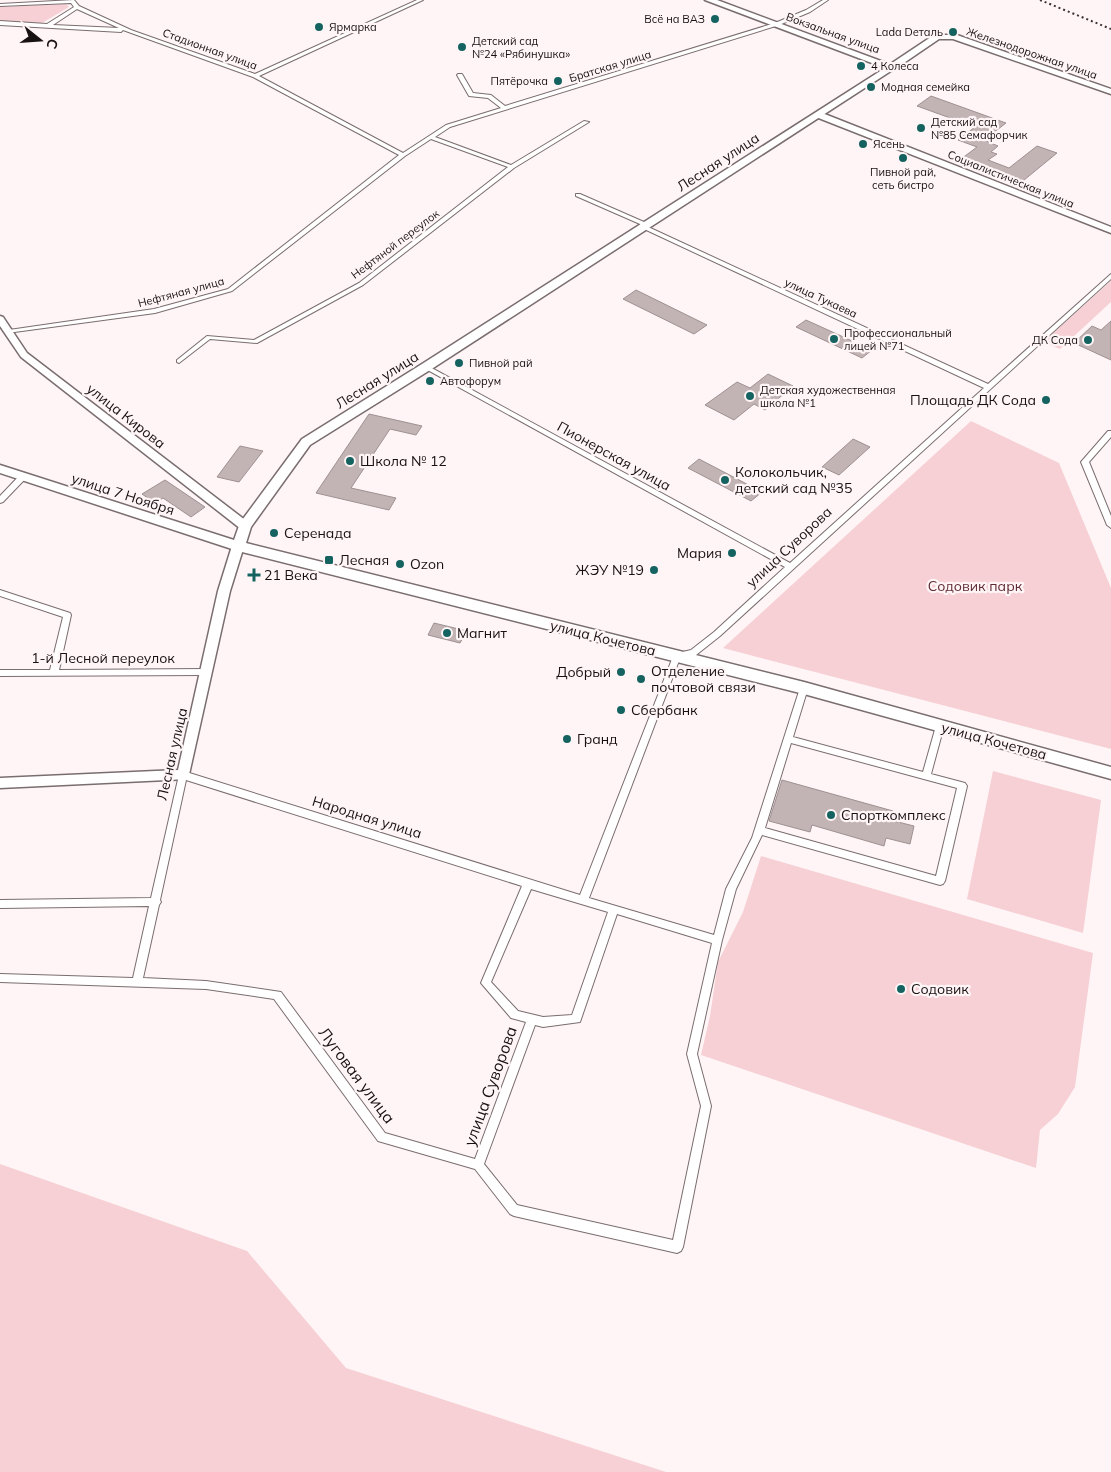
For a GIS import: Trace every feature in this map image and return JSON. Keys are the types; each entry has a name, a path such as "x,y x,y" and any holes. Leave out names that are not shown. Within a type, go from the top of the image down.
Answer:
{"main road":[{"name":"Вокзальная улица","path":"709,0 892,67"},
{"name":"Лесная улица","path":"238,546 245,526 306,442 426,367 892,67"},
{"name":"улица 7 Ноября","path":"0,469 238,546"},
{"name":"улица Кочетова","path":"238,546 677,656 698,658 1111,773"}],"street":[{"path":"0,5 79,0"},
{"path":"406,0 414,3"},
{"path":"255,76 421,0"},
{"name":"Братская улица","path":"403,155 448,126 777,24 808,11 826,0"},
{"name":"Стадионная улица","path":"72,1 77,7 129,31 255,76 403,155"},
{"path":"49,25 77,7"},
{"path":"0,23 129,31"},
{"name":"Лесная улица","path":"892,67 937,37 945,37"},
{"name":"Железнодорожная улица","path":"945,37 954,38 1111,92"},
{"path":"460,75 470,95 488,96 504,108"},
{"name":"Социалистическая улица","path":"819,114 1111,230"},
{"name":"Нефтяной переулок","path":"179,361 209,337 255,342 361,284 512,167 586,122"},
{"path":"430,137 512,167"},
{"name":"Нефтяная улица","path":"9,332 156,312 230,290 403,155"},
{"name":"улица Тукаева","path":"578,195 642,223 644,227 988,387"},
{"name":"улица Суворова","path":"698,658 734,619 789,566 1111,276"},
{"name":"улица Кирова","path":"0,318 24,355 245,526"},
{"name":"Пионерская улица","path":"426,367 789,566"},
{"path":"1111,433 1085,462 1111,525"},
{"path":"0,500 23,477"},
{"name":"Лесная улица","path":"137,981 224,591 238,546"},
{"path":"0,593 67,615 54,671"},
{"path":"583,900 677,656"},
{"name":"1-й Лесной переулок","path":"0,672 206,672"},
{"path":"478,1165 514,1210 677,1247 706,1106 692,1054 717,940 731,889 760,831 804,688"},
{"path":"926,776 940,726"},
{"path":"760,831 940,881 962,786 789,739"},
{"name":"Народная улица","path":"0,783 182,776 528,884 717,940"},
{"path":"528,884 486,983 515,1015 543,1022 576,1019 614,910"},
{"path":"0,904 156,902"},
{"name":"Луговая улица","path":"0,978 137,981 206,985 277,995 382,1137 478,1165"},
{"name":"улица Суворова","path":"478,1165 532,1019"}],"green space":[{"path":"66,4 69,7 42,23 0,21 0,7"},
{"path":"1111,281 1111,302 1060,349 1043,342"},
{"name":"Содовик парк","path":"971,421 1059,463 1111,588 1111,749 723,648"},
{"path":"993,771 1101,800 1083,933 967,899"},
{"name":"Содовик","path":"761,856 1093,953 1075,1087 1058,1114 1040,1130 1036,1168 701,1055 710,1016 718,962 743,912"},
{"path":"0,1164 247,1251 346,1368 666,1472 0,1472"}],"building":[{"path":"931,96 1006,123 984,140 998,146 991,152 997,154 988,160 1009,168 1037,146 1057,153 1018,185 957,162 977,147 958,140 975,127 917,106"},
{"path":"636,290 707,325 694,334 623,299"},
{"name":"Профессиональный лицей №71","path":"806,320 872,350 862,358 796,327"},
{"name":"ДК Сода","path":"1111,321 1111,360 1074,343 1092,326 1101,330"},
{"name":"Детская художественная школа №1","path":"768,374 793,386 765,410 754,404 734,420 705,405 737,382 750,388"},
{"name":"Школа № 12","path":"369,414 422,426 416,435 390,429 351,488 396,498 389,510 316,493"},
{"path":"853,439 870,447 839,475 822,467"},
{"path":"240,446 263,451 239,482 217,477"},
{"name":"Колокольчик, детский сад №35","path":"699,459 762,492 751,501 688,468"},
{"path":"165,480 205,507 191,517 163,498 155,503 142,494"},
{"name":"Магнит","path":"434,623 467,631 460,643 428,635"},
{"name":"Спорткомплекс","path":"782,780 893,811 890,820 914,826 910,844 886,838 884,846 812,825 810,832 769,821"}],"railway":[{"path":"1040,0 1111,29"}],"place":[{"name":"Всё на ВАЗ","path":"715,19"},
{"name":"Ярмарка","path":"319,27"},
{"name":"Lada Dеталь","path":"953,32"},
{"name":"Детский сад №24 «Рябинушка»","path":"462,47"},
{"name":"4 Колеса","path":"861,66"},
{"name":"Пятёрочка","path":"558,81"},
{"name":"Модная семейка","path":"871,87"},
{"name":"Детский сад №85 Семафорчик","path":"921,128"},
{"name":"Ясень","path":"863,144"},
{"name":"Пивной рай, сеть бистро","path":"903,158"},
{"name":"Профессиональный лицей №71","path":"834,339"},
{"name":"ДК Сода","path":"1088,340"},
{"name":"Пивной рай","path":"459,363"},
{"name":"Автофорум","path":"430,381"},
{"name":"Детская художественная школа №1","path":"750,396"},
{"name":"Площадь ДК Сода","path":"1046,400"},
{"name":"Школа № 12","path":"350,461"},
{"name":"Колокольчик, детский сад №35","path":"725,480"},
{"name":"Серенада","path":"274,533"},
{"name":"Мария","path":"732,553"},
{"name":"Лесная","path":"329,560"},
{"name":"Ozon","path":"400,564"},
{"name":"ЖЭУ №19","path":"654,570"},
{"name":"21 Века","path":"254,575"},
{"name":"Магнит","path":"447,633"},
{"name":"Добрый","path":"621,672"},
{"name":"Отделение почтовой связи","path":"641,679"},
{"name":"Сбербанк","path":"621,710"},
{"name":"Гранд","path":"567,739"},
{"name":"Спорткомплекс","path":"831,815"},
{"name":"Содовик","path":"901,989"}]}
